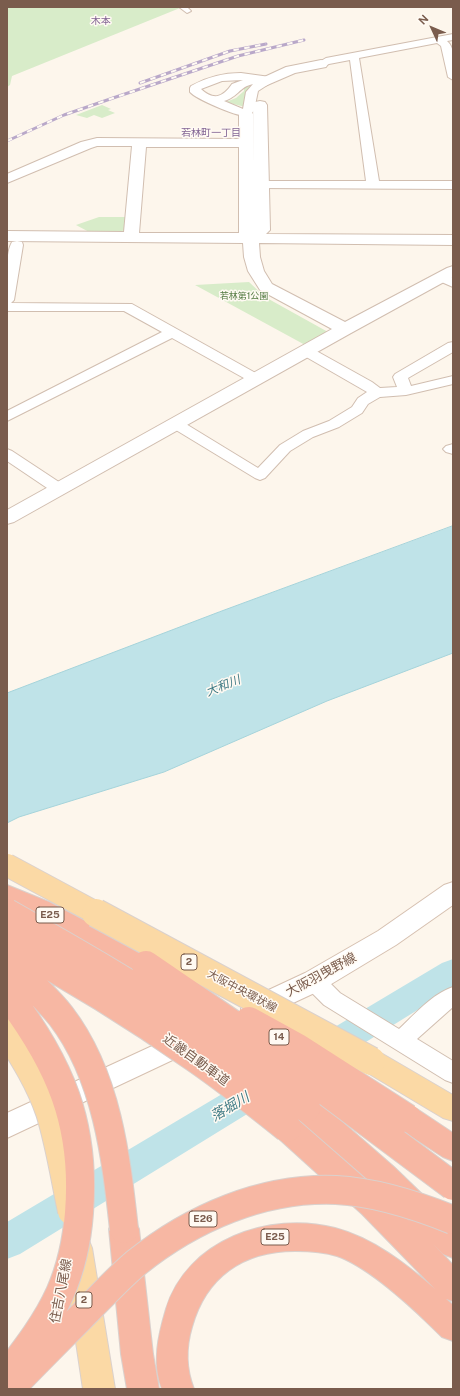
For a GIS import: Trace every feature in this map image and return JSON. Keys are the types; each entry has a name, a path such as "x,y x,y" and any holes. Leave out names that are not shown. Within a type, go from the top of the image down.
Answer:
{"highway":[{"name":"E25","path":"7,895 40,909 146,965 280,1057 323,1088 404,1152 453,1186"},
{"path":"7,913 185,1019 236,1054 306,1108 384,1176 453,1244"},
{"name":"近畿自動車道","path":"7,942 118,1006 196,1059 287,1128 341,1175 408,1240 453,1287"},
{"path":"7,963 18,971 61,1016 86,1056 94,1077 109,1124 120,1184 137,1354 143,1389"},
{"name":"14","path":"146,965 298,1048 453,1148"},
{"path":"7,994 41,1042 53,1063 62,1084 77,1129 82,1179 76,1236 70,1264 61,1290 40,1329 7,1374"},
{"name":"E26","path":"10,1389 142,1258 191,1225 219,1212 247,1202 276,1195 336,1190 402,1202 453,1220"},
{"name":"E25","path":"178,1389 172,1363 173,1341 177,1318 187,1296 214,1262 232,1250 268,1238 301,1236 337,1243 352,1250 402,1281 431,1304 453,1326"}],"main road":[{"name":"大阪中央環状線","path":"7,865 371,1061 453,1109"},
{"name":"2","path":"7,1031 20,1050 44,1099 57,1139 72,1211 99,1389"}],"street":[{"path":"254,240 246,143 246,114 249,110 252,91 259,84 291,70 321,64 355,60 445,41 453,37"},
{"path":"321,64 326,61 445,41"},
{"path":"445,41 453,77"},
{"path":"355,60 374,185"},
{"path":"246,114 196,92 195,88 215,80 236,75 254,76 268,81"},
{"path":"215,80 230,83 236,86"},
{"path":"212,100 227,97 236,89 236,86 250,81 268,81"},
{"path":"268,81 262,90 260,105 262,184 252,257 256,271 266,287 345,329"},
{"path":"7,179 86,145 97,142 246,143"},
{"path":"131,238 139,143"},
{"path":"262,184 453,185"},
{"path":"10,242 131,238 453,246"},
{"path":"10,242 453,240"},
{"path":"7,300 10,242"},
{"path":"7,518 345,329 449,277"},
{"path":"7,307 127,307 256,379"},
{"path":"7,417 172,332"},
{"path":"406,391 400,377 453,346"},
{"path":"306,351 367,385 377,393"},
{"path":"176,424 260,475 285,448 308,434 334,424 357,410 363,401 377,393 406,391 453,380"},
{"path":"7,454 58,489"},
{"name":"大阪羽曳野線","path":"7,1126 314,981 387,938 453,892"},
{"path":"314,981 332,999 453,1073"},
{"path":"393,1036 453,996"},
{"name":"住吉八尾線","path":"25,1389 51,1338 61,1304 69,1251 72,1211"}],"green space":[{"path":"7,7 180,8 12,76 10,85 7,87"},
{"path":"254,82 245,107 226,102 236,98 244,91 244,87"},
{"path":"102,105 111,109 108,110 115,113 102,118 94,115 87,118 76,115"},
{"path":"99,217 126,217 125,230 117,233 91,233 76,225"},
{"name":"若林第1公園","path":"249,282 265,297 328,332 307,346 195,285"}],"water":[{"name":"大和川","path":"453,526 453,653 327,701 164,772 19,817 7,823 7,693 219,612"}],"waterway":[{"name":"落堀川","path":"320,1053 453,972"},
{"name":"落堀川","path":"7,1242 266,1085"}],"railway":[{"path":"7,141 64,115 113,98 238,56 304,40"},
{"path":"140,83 230,51 266,44"}],"district":[{"name":"木本","path":"101,21"},
{"name":"若林町一丁目","path":"211,133"}]}
